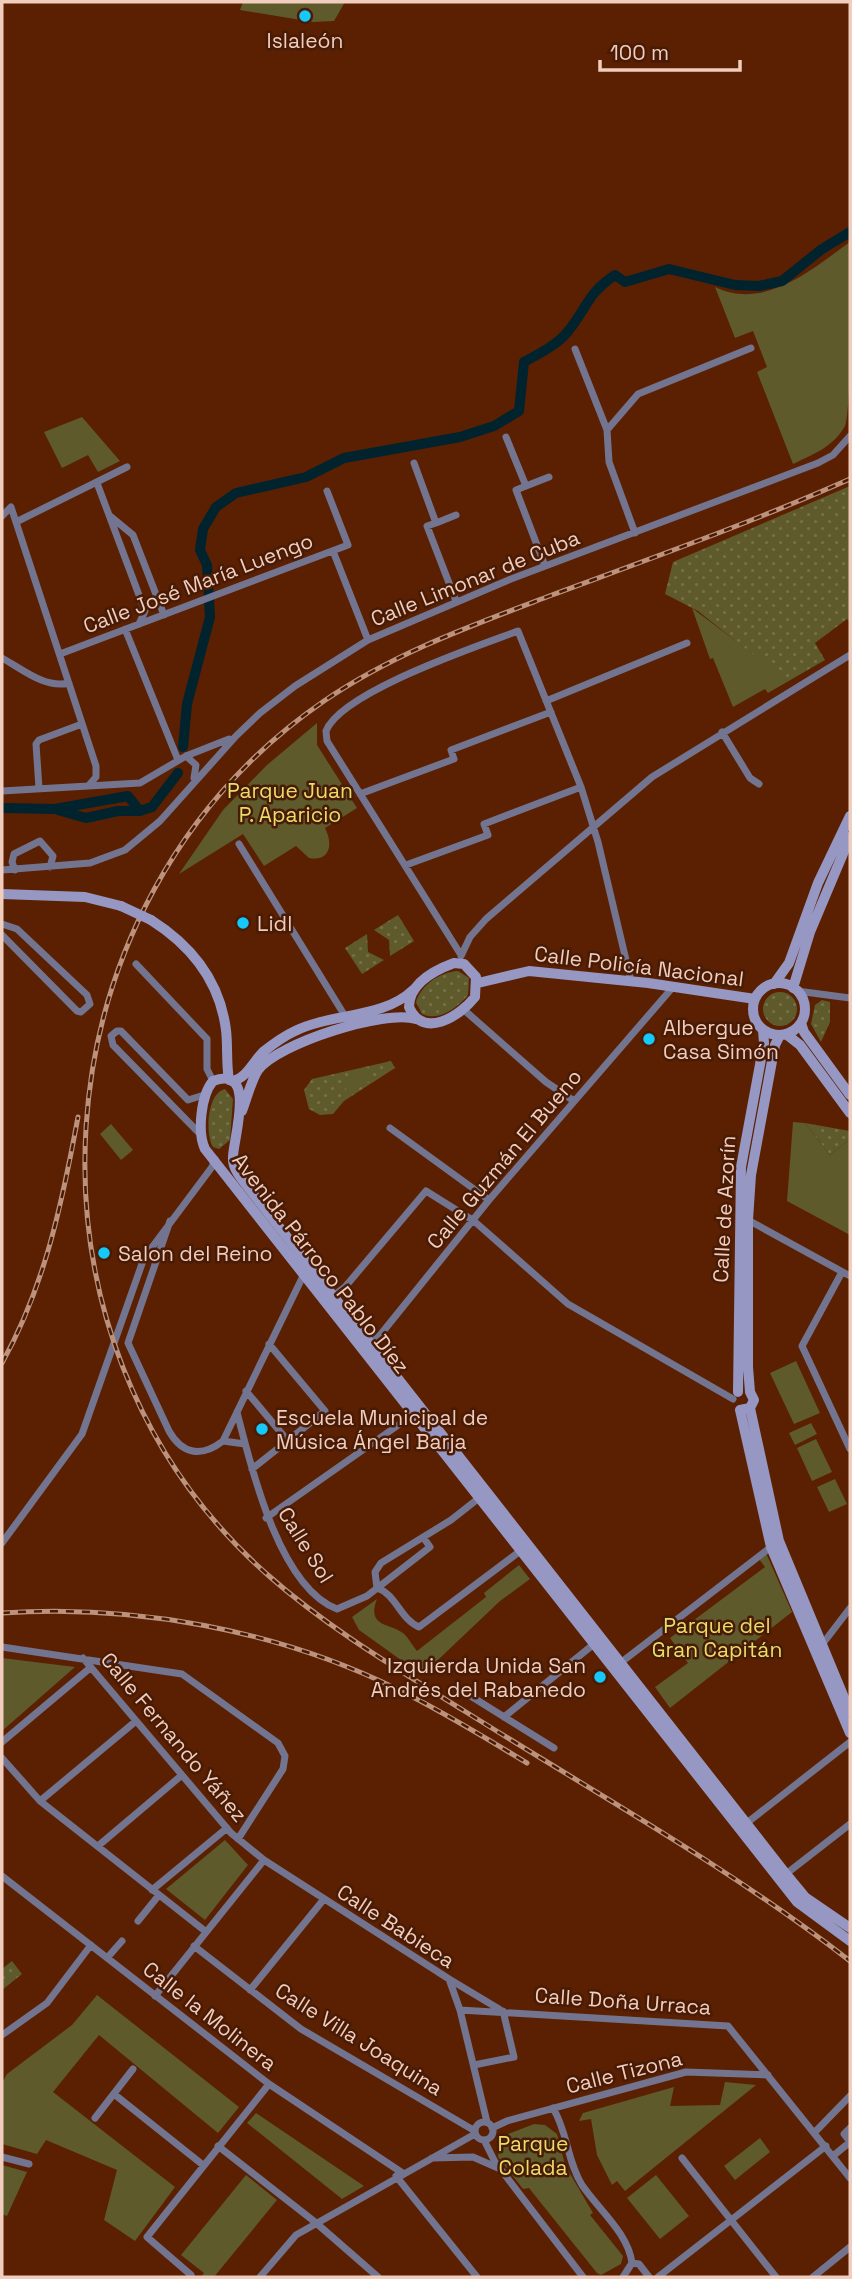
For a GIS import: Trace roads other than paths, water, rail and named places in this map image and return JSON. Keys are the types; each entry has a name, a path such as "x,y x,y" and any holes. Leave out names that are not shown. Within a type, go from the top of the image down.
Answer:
{"main road":[{"path":"850,816 818,883 789,963 774,984 763,989 755,999 754,1013 763,1030 783,1035 800,1045 850,1113"},
{"path":"850,837 810,932 795,989 805,1010 801,1023 804,1032 850,1095"},
{"path":"2,894 85,897 121,906 151,920 192,953 215,987 226,1028 227,1059 224,1080"},
{"path":"201,1135 207,1092 224,1080 242,1077 265,1051 295,1031 395,1002 442,968 460,959 478,983 475,997 463,1009 438,1023 390,1017 308,1038 293,1045 259,1069 239,1116"},
{"name":"Calle Policía Nacional","path":"478,983 529,971 631,981 755,999"},
{"path":"774,984 795,989"},
{"path":"413,990 409,1007 416,1019"},
{"path":"783,1035 801,1023"},
{"name":"Calle de Azorín","path":"740,1394 741,1167 764,1043 763,1030"},
{"name":"Calle de Azorín","path":"740,1394 751,1175 775,1045 783,1035"},
{"path":"227,1059 239,1070 252,1064"},
{"path":"215,1158 223,1158 234,1148 239,1116 240,1096 224,1080"},
{"name":"Avenida Párroco Pablo Díez","path":"201,1135 205,1149 215,1158 479,1498 524,1547 744,1826 813,1904 850,1928"},
{"name":"Avenida Párroco Pablo Díez","path":"234,1148 233,1160 240,1177 372,1344 594,1644 617,1665"},
{"path":"740,1394 754,1400 745,1409"},
{"path":"740,1394 779,1541 850,1733"},
{"path":"745,1409 771,1547 850,1712"},
{"name":"Avenida Párroco Pablo Díez","path":"744,1826 797,1902 850,1941"}],"street":[{"path":"607,430 638,394 751,348"},
{"path":"575,349 607,430 609,462 635,533"},
{"name":"Calle Limonar de Cuba","path":"2,870 90,863 125,850 160,821 192,782 236,736 295,686 368,640 456,601 818,463 832,455 850,436"},
{"path":"506,437 526,486"},
{"path":"414,463 436,523"},
{"path":"16,522 127,467"},
{"path":"545,566 516,490 549,477"},
{"path":"97,482 145,611 139,624"},
{"name":"Calle José María Luengo","path":"61,654 348,545 327,491"},
{"path":"2,516 11,507 61,654 96,766 96,777 89,785"},
{"path":"456,515 427,526 456,601"},
{"path":"110,516 133,535 163,615"},
{"path":"333,551 368,640"},
{"path":"125,629 178,760"},
{"path":"460,959 406,866 327,741 326,731 341,713 422,666 518,631 581,788 593,825 631,981"},
{"path":"546,701 687,643"},
{"path":"460,959 480,924 652,777 850,655"},
{"path":"2,658 55,685 69,683"},
{"path":"360,794 454,759 451,750 551,712"},
{"path":"39,788 36,744 82,724"},
{"path":"722,732 750,778 759,784"},
{"path":"2,791 140,782 186,756 236,736"},
{"path":"186,756 196,765 192,782"},
{"path":"406,866 488,835 484,824 581,788"},
{"path":"15,870 12,862 14,854 40,841 53,856 50,867"},
{"path":"239,844 345,1016"},
{"path":"2,924 17,929 87,995 90,1004 77,1012 2,935"},
{"path":"136,964 207,1039 207,1069 224,1080"},
{"name":"Calle Guzmán El Bueno","path":"372,1344 474,1222 489,1200 673,987"},
{"path":"795,989 850,998"},
{"path":"463,1009 546,1082 575,1101"},
{"path":"201,1135 113,1045 111,1037 121,1031 188,1100 200,1098 207,1092"},
{"path":"390,1128 489,1200"},
{"path":"2,1543 82,1434 144,1258 212,1167 215,1158"},
{"path":"333,1296 345,1287 426,1191 474,1222 568,1304 740,1394"},
{"path":"748,1220 850,1276"},
{"path":"170,1221 128,1343 177,1444 197,1453 214,1448 223,1441 305,1274"},
{"path":"842,1272 802,1346 850,1449"},
{"path":"359,1342 372,1344"},
{"path":"252,1469 325,1411 269,1344"},
{"path":"246,1391 288,1441"},
{"name":"Calle Sol","path":"237,1412 266,1518 308,1588 324,1604 337,1609 345,1607 377,1588 430,1547 423,1538"},
{"path":"266,1518 414,1414"},
{"path":"223,1441 245,1444"},
{"path":"479,1498 423,1538 381,1563 375,1572 377,1588 386,1590 410,1624 419,1628 524,1547"},
{"path":"617,1665 771,1547"},
{"path":"818,1648 850,1608"},
{"path":"504,1717 594,1644"},
{"path":"2,1647 182,1674 278,1743 285,1756 282,1769 238,1839"},
{"name":"Calle Fernando Yáñez","path":"83,1658 238,1839"},
{"path":"2,1742 90,1668"},
{"path":"469,1695 554,1748"},
{"path":"40,1801 136,1721"},
{"path":"744,1826 850,1742"},
{"path":"2,1758 40,1801 205,1931"},
{"path":"98,1846 182,1775"},
{"path":"786,1874 850,1825"},
{"path":"138,1921 155,1892 226,1828"},
{"name":"Calle Babieca","path":"238,1839 264,1860 449,1979 460,2010 489,2125"},
{"path":"155,1996 264,1860"},
{"name":"Calle la Molinera","path":"2,1876 269,2084 400,2175 477,2277"},
{"path":"250,1990 324,1899"},
{"path":"107,1958 122,1941"},
{"path":"2,2035 47,2003 91,1945"},
{"name":"Calle Villa Joaquina","path":"194,1946 301,2028 475,2132 484,2140"},
{"name":"Calle Doña Urraca","path":"449,1979 486,2004 503,2011"},
{"name":"Calle Doña Urraca","path":"460,2010 728,2026 850,2178"},
{"path":"474,2066 514,2057 503,2011"},
{"path":"95,2118 133,2069"},
{"name":"Calle Tizona","path":"475,2132 478,2124 489,2125 686,2072 768,2075"},
{"path":"189,2277 191,2275 147,2237 269,2084"},
{"path":"114,2094 203,2165"},
{"path":"815,2132 850,2096"},
{"path":"553,2108 564,2129 571,2163 582,2184 630,2248 632,2263 623,2277"},
{"path":"489,2125 491,2136 484,2140 499,2169 583,2277"},
{"path":"833,2156 850,2142 844,2134 850,2128"},
{"path":"260,2277 296,2235 315,2222 475,2132"},
{"path":"218,2146 315,2222 378,2277"},
{"path":"658,2277 826,2146"},
{"path":"2,2157 29,2164"},
{"path":"431,2158 473,2157 499,2169"},
{"path":"682,2158 776,2277"},
{"path":"813,2277 850,2247"},
{"path":"632,2263 639,2264 649,2277"}],"waterway":[{"path":"183,747 187,704 210,617 207,565 200,550 203,529 216,507 236,493 306,477 344,458 460,437 494,426 519,411 524,362 560,340 593,294 615,275 625,282 669,269 735,285 759,286 782,281 822,249 850,232"},
{"path":"2,808 55,809 128,796 140,811 152,807 178,773"},
{"path":"58,810 86,818 118,811 140,811"}],"railway":[{"path":"850,479 739,525 435,641 378,668 324,701 227,787 154,889 107,1004 86,1126 91,1249 123,1368 182,1479 269,1576 364,1648 710,1863 758,1894 850,1961"},
{"path":"2,1363 41,1274 58,1212 78,1117"},
{"path":"2,1613 103,1613 154,1618 254,1637 351,1668 397,1689 447,1715 527,1763"}],"place":[{"name":"Islaleón","path":"305,16"},
{"name":"Lidl","path":"243,923"},
{"name":"Albergue Casa Simón","path":"649,1039"},
{"name":"Salon del Reino","path":"104,1253"},
{"name":"Escuela Municipal de Música Ángel Barja","path":"262,1429"},
{"name":"Izquierda Unida San Andrés del Rabanedo","path":"600,1677"}],"park label":[{"name":"Parque Juan P. Aparicio","path":"290,802"},
{"name":"Parque del Gran Capitán","path":"717,1637"},
{"name":"Parque Colada","path":"533,2155"}]}
